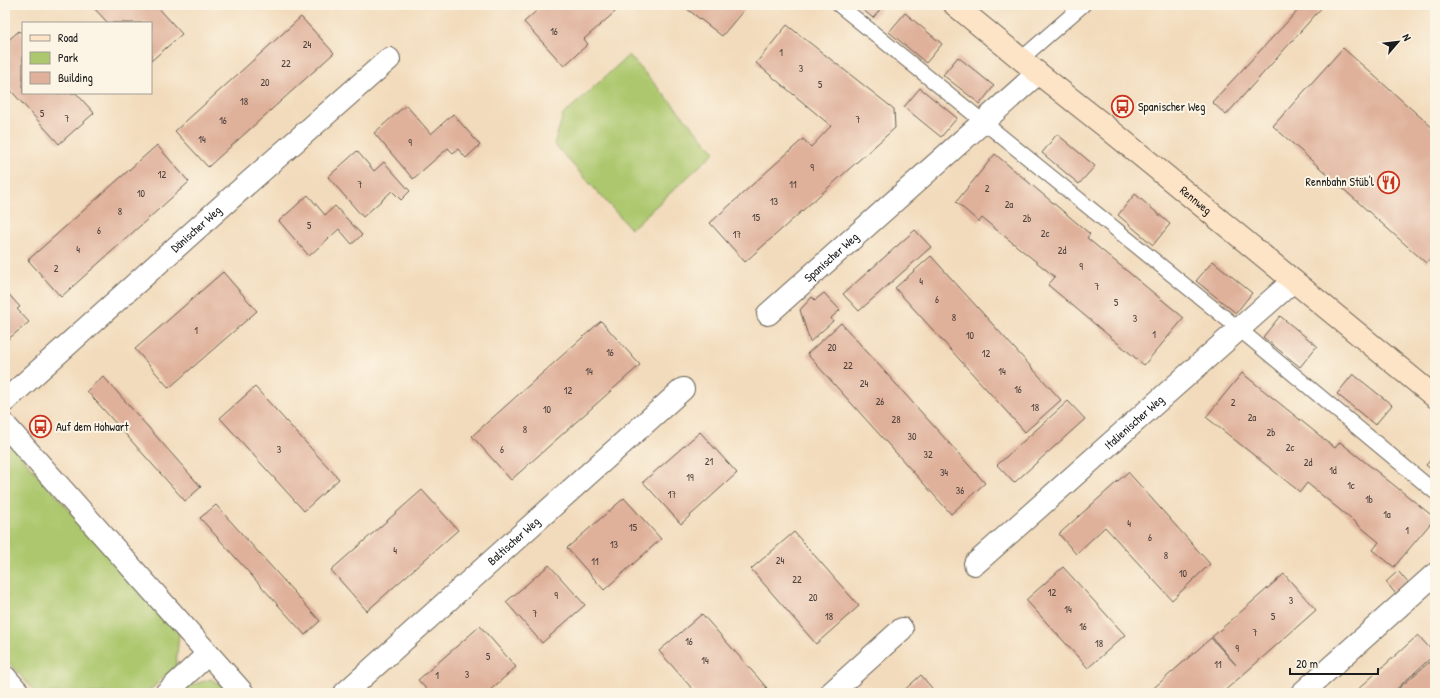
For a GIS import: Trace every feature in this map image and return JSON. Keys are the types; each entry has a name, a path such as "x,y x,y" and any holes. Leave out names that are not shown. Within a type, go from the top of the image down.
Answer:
{"street":[{"name":"Rennweg","path":"955,5 1435,397"},
{"name":"Dänischer Weg","path":"5,401 222,206 389,59"},
{"name":"Spanischer Weg","path":"768,314 1038,73"},
{"name":"Italienischer Weg","path":"975,564 1293,281"},
{"name":"Baltischer Weg","path":"345,693 683,389"},
{"path":"5,425 243,693"},
{"path":"1302,693 1435,574"},
{"path":"831,693 902,629"},
{"path":"166,693 208,654"},
{"path":"5,677 19,693"}],"lane":[{"path":"839,5 1239,329 1435,492"},
{"path":"1021,59 1083,5"}],"green space":[{"path":"629,55 715,152 631,229 554,144 563,115"},
{"path":"5,438 179,633 176,666 147,693 36,693 5,658"},
{"path":"211,679 231,693 183,693 192,685"}],"building":[{"path":"91,5 156,5 182,34 152,60 152,22 107,22"},
{"path":"543,5 623,5 584,39 588,44 564,66 524,22"},
{"path":"682,5 748,5 722,36"},
{"path":"857,5 884,5 873,18"},
{"path":"1303,5 1324,5 1226,115 1212,102"},
{"path":"905,13 942,44 926,63 889,32"},
{"path":"301,17 334,53 208,167 175,131"},
{"path":"787,25 894,109 895,128 745,262 710,223 803,139 811,147 831,126 756,63"},
{"path":"19,31 22,34 22,94 77,94 94,113 59,144 5,84 5,43"},
{"path":"1343,48 1435,130 1435,253 1426,263 1273,126"},
{"path":"958,57 994,86 980,104 943,75"},
{"path":"920,88 957,118 941,137 904,107"},
{"path":"406,105 431,134 453,114 480,145 466,158 458,149 453,153 448,148 413,179 374,133"},
{"path":"1057,134 1095,166 1079,184 1042,153"},
{"path":"157,145 189,182 61,297 28,260"},
{"path":"357,151 374,171 384,162 410,191 401,200 392,191 363,217 328,177"},
{"path":"995,154 1090,234 1087,238 1184,318 1144,365 1048,285 1055,277 982,218 979,222 956,202"},
{"path":"1135,194 1170,224 1153,245 1118,215"},
{"path":"308,195 325,215 335,206 362,235 352,244 339,229 309,256 279,221"},
{"path":"915,230 931,247 859,311 843,294"},
{"path":"931,256 1061,400 1025,432 895,288"},
{"path":"1213,261 1252,293 1236,313 1196,281"},
{"path":"223,272 257,311 169,388 135,349"},
{"path":"5,290 20,307 17,309 29,322 6,341 5,340"},
{"path":"824,293 840,310 831,318 833,321 810,342 800,310 812,297 815,300"},
{"path":"1280,316 1317,346 1300,367 1263,337"},
{"path":"601,321 640,365 511,480 472,436"},
{"path":"841,323 985,483 951,514 807,354"},
{"path":"1242,373 1335,448 1340,442 1435,518 1394,567 1373,550 1379,542 1307,483 1300,492 1206,417"},
{"path":"1353,374 1392,405 1375,425 1337,394"},
{"path":"103,376 201,487 185,501 87,391"},
{"path":"255,387 339,479 304,511 220,418"},
{"path":"1068,401 1085,419 1014,483 997,465"},
{"path":"700,432 737,473 681,524 643,482"},
{"path":"1435,455 1435,473 1426,465"},
{"path":"1128,472 1210,564 1172,600 1105,527 1076,554 1059,534"},
{"path":"422,490 458,530 367,611 331,570"},
{"path":"624,498 661,539 604,590 567,548"},
{"path":"216,505 320,621 305,635 200,518"},
{"path":"794,532 859,606 816,644 751,569"},
{"path":"549,565 585,605 542,643 506,602"},
{"path":"1063,567 1125,635 1088,668 1026,600"},
{"path":"1398,571 1408,583 1396,594 1386,582"},
{"path":"1284,574 1316,610 1222,693 1148,693 1211,638 1236,665 1212,637"},
{"path":"702,614 767,688 761,693 696,693 659,651"},
{"path":"480,626 516,667 487,693 430,693 418,680"},
{"path":"1418,635 1435,654 1392,693 1354,693"},
{"path":"1435,657 1435,693 1403,693 1399,688"},
{"path":"921,675 936,693 901,693"}],"place":[{"name":"Spanischer Weg","path":"1123,107"},
{"name":"Rennbahn Stüb'l","path":"1389,182"},
{"name":"Auf dem Hohwart","path":"40,427"}]}
